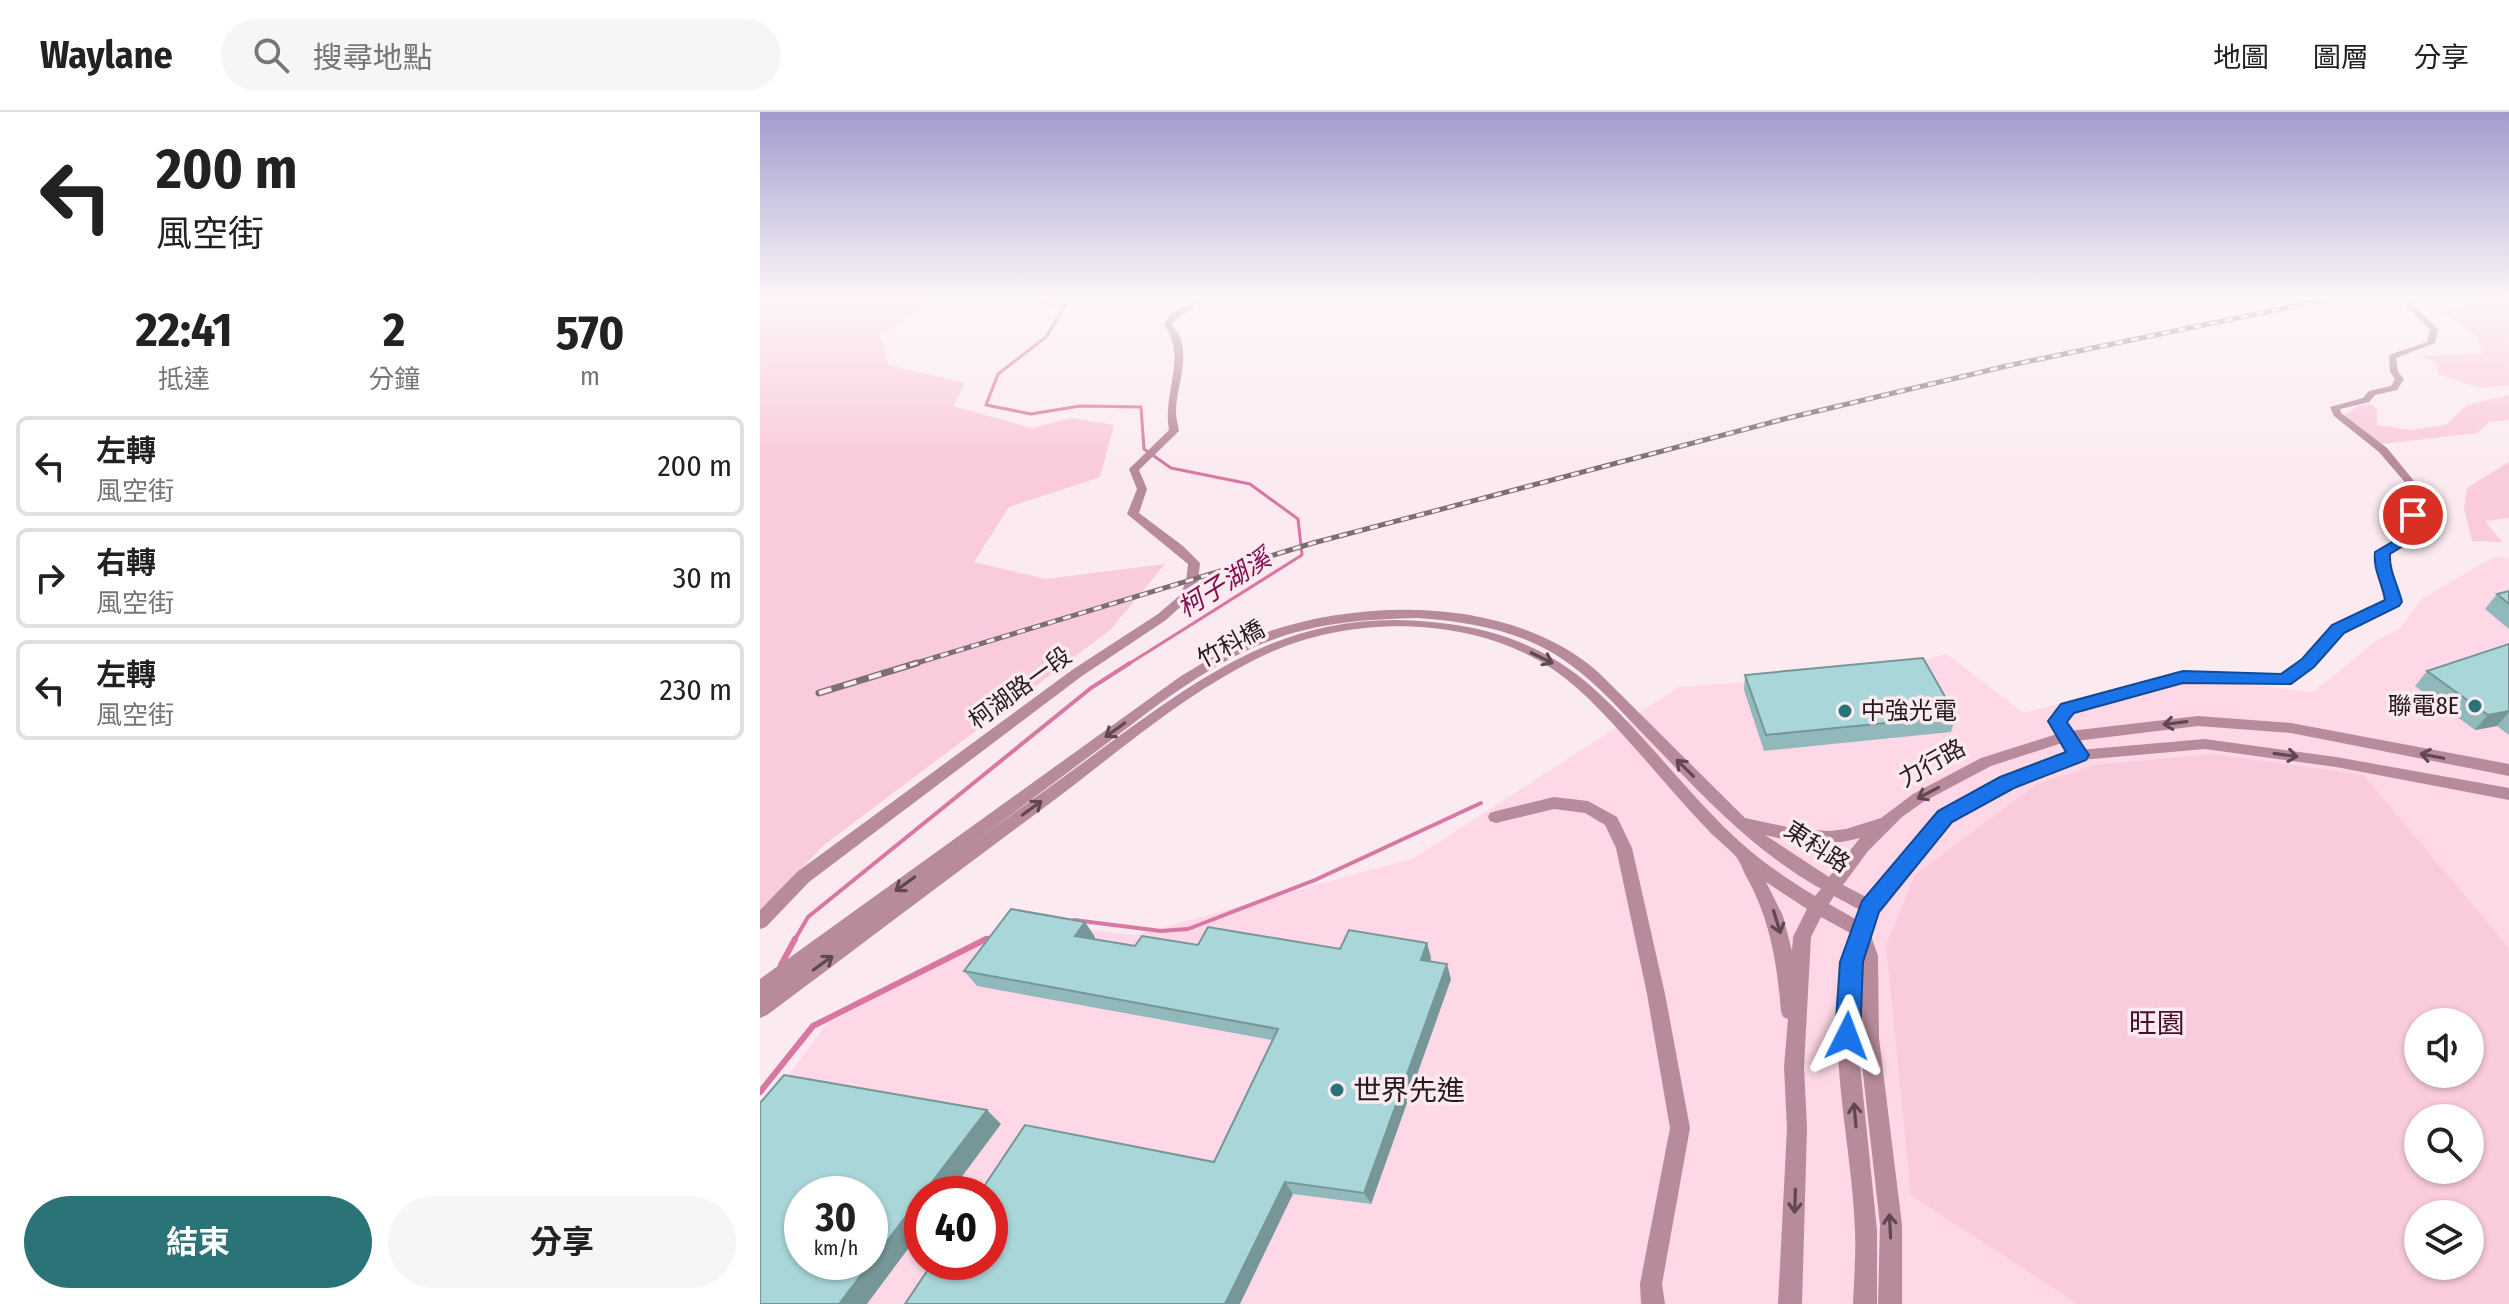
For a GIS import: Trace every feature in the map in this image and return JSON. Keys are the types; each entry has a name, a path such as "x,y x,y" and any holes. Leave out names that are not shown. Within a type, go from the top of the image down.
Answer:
{"street":[{"name":"柯湖路一段","path":"760,922 803,877 1077,673 1162,617 1184,598 1192,582 1194,563 1178,544 1151,531 1133,514 1142,489 1134,469 1174,431 1171,413 1178,352"},
{"path":"2079,755 2064,737 2057,721 2067,708 2183,677 2285,680 2308,663 2338,629 2394,602 2390,582 2381,568 2383,552 2409,538 2414,487 2383,450 2337,414 2335,407 2366,400 2372,393 2394,388 2400,379 2394,372 2392,357 2407,352"},
{"name":"竹科橋","path":"760,990 1161,697 1258,641 1301,626 1353,616 1404,613 1463,619 1524,634 1571,657 1740,823"},
{"name":"竹科橋","path":"760,1009 1173,704 1260,652 1297,638 1352,627 1402,624 1458,629 1511,643 1557,666 1594,696 1741,853"},
{"name":"力行路","path":"1790,1304 1797,1128 1794,1067 1802,937 1817,907 1862,846 1896,813 1986,762 2064,737 2198,721 2291,728 2509,770"},
{"path":"1865,1304 1866,1230 1847,1036 1851,962 1870,907 1945,817 2007,783 2079,755 2205,744 2336,762 2509,794"},
{"path":"1496,817 1554,803 1588,807 1611,821 1624,848 1656,994 1680,1128 1651,1284 1653,1304"},
{"path":"1740,823 1793,836 1826,839 1871,828 1896,813"},
{"name":"東科路","path":"1740,823 1810,876 1870,907"},
{"path":"1741,853 1776,914 1786,956 1794,1067"},
{"name":"東科路","path":"1741,853 1817,907 1860,930"},
{"path":"1860,930 1869,956 1869,1038 1891,1225 1890,1304"}],"shaded area":[{"path":"2493,557 2509,558 2509,1304 760,1304 760,1115 826,1024 1023,923 1136,935 1414,858 1679,687 1879,672 1947,654 2024,713 2167,676 2313,692 2376,641 2400,628 2422,599"}],"green space":[{"path":"760,352 884,352 888,365 965,383 953,406 1032,428 1072,418 1114,425 1100,477 1009,507 974,562 1046,579 1165,564 1110,630 824,845 760,912"},
{"path":"2509,352 2509,385 2481,388 2439,375 2435,362 2418,356"},
{"path":"2509,395 2509,420 2489,422 2477,433 2382,444 2341,418 2359,405 2372,404 2377,410 2377,425 2411,430 2446,425 2467,405"},
{"path":"2509,462 2509,518 2485,521 2502,542 2472,541 2464,509 2467,488"},
{"name":"旺園","path":"2212,754 2363,775 2509,948 2509,1304 2078,1304 1911,1195 1886,946 1915,875 2037,784 2095,765"}],"building":[{"path":"2509,591 2509,604 2497,594"},
{"path":"2509,644 2509,711 2488,715 2427,671"},
{"name":"中強光電","path":"1923,658 1956,716 1766,735 1745,675"},
{"name":"世界先進","path":"1011,909 1085,922 1075,936 1135,946 1142,936 1198,945 1208,927 1340,949 1349,930 1427,943 1421,960 1447,964 1364,1193 1285,1182 1225,1304 905,1304 921,1280 1008,1280 1008,1176 991,1176 1025,1125 1214,1162 1278,1029 964,971"},
{"path":"784,1075 987,1110 937,1176 904,1176 904,1219 888,1240 888,1176 784,1176 784,1280 857,1280 839,1304 760,1304 760,1103"}],"waterway":[{"name":"柯子湖溪","path":"1027,352 998,374 986,405 1031,414 1080,406 1141,407 1144,449 1171,468 1250,484 1298,519 1302,555 1127,665"},
{"name":"柯子湖溪","path":"794,941 808,917 1091,688 1130,663"},
{"path":"1074,920 1161,931 1188,929 1315,880 1481,803"},
{"path":"982,941 993,936"},
{"name":"柯子湖溪","path":"781,965 795,939"},
{"path":"982,941 986,939"},
{"path":"760,1092 813,1026 982,941"}],"railway":[{"path":"910,665 1313,543 1784,419 2075,352"},
{"path":"819,693 917,663"}],"place":[{"name":"聯電8E","path":"2475,706"},
{"name":"中強光電","path":"1845,711"},
{"name":"世界先進","path":"1337,1090"}],"route":[{"path":"1847,1036 1851,962 1870,907 1945,817 2007,783 2079,755 2064,737 2057,721 2067,708 2183,677 2285,680 2308,663 2338,629 2394,602 2390,582 2381,568 2383,552 2409,538 2413,515"}]}
